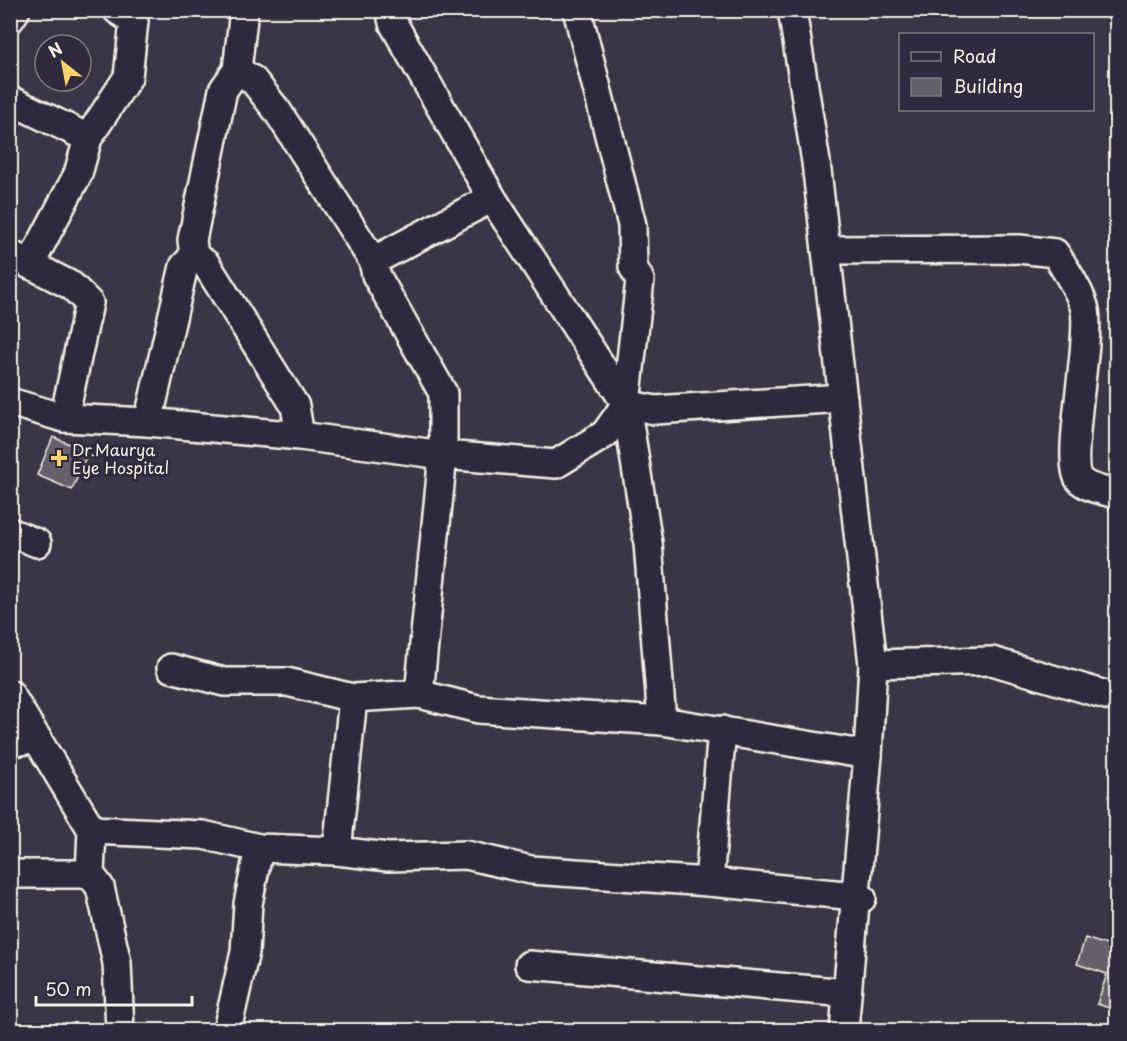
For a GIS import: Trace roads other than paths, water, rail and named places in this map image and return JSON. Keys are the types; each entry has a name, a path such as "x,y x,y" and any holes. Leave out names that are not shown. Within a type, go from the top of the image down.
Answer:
{"street":[{"path":"10,19 16,10"},
{"path":"64,418 89,303 72,286 20,259 78,174 88,138 128,77 135,21 117,10"},
{"path":"244,10 237,70 223,90 192,240 194,256 206,264 295,406 300,436"},
{"path":"390,10 393,23 492,198 626,404 655,410 843,398"},
{"path":"576,10 632,225 633,267 640,280 626,404 648,543 662,722"},
{"path":"792,10 816,162 873,664 859,897 844,1030"},
{"path":"237,70 253,80 278,112 373,261 376,275 443,393 443,455 419,694"},
{"path":"10,100 88,138"},
{"path":"373,261 492,198"},
{"path":"826,250 1019,249 1055,253 1071,279 1085,309 1083,369 1075,440 1075,473 1080,482 1116,494"},
{"path":"148,422 184,266 194,256"},
{"path":"10,402 64,418 148,422 300,436 443,455 556,464 605,434 626,404"},
{"path":"10,532 37,543"},
{"path":"873,664 992,661 1116,698"},
{"path":"171,668 224,682 287,682 353,698 419,694 478,709 662,722 868,755"},
{"path":"10,694 92,830 90,874 100,887 117,963 120,1030"},
{"path":"337,850 353,698"},
{"path":"709,882 722,730"},
{"path":"10,743 37,738"},
{"path":"92,830 203,835 259,848 337,850 388,857 466,855 531,870 709,882 859,897"},
{"path":"227,1030 245,952 248,904 259,848"},
{"path":"10,874 90,874"},
{"path":"529,965 847,993"}],"place":[{"name":"Dr.Maurya Eye Hospital","path":"59,458"}]}
